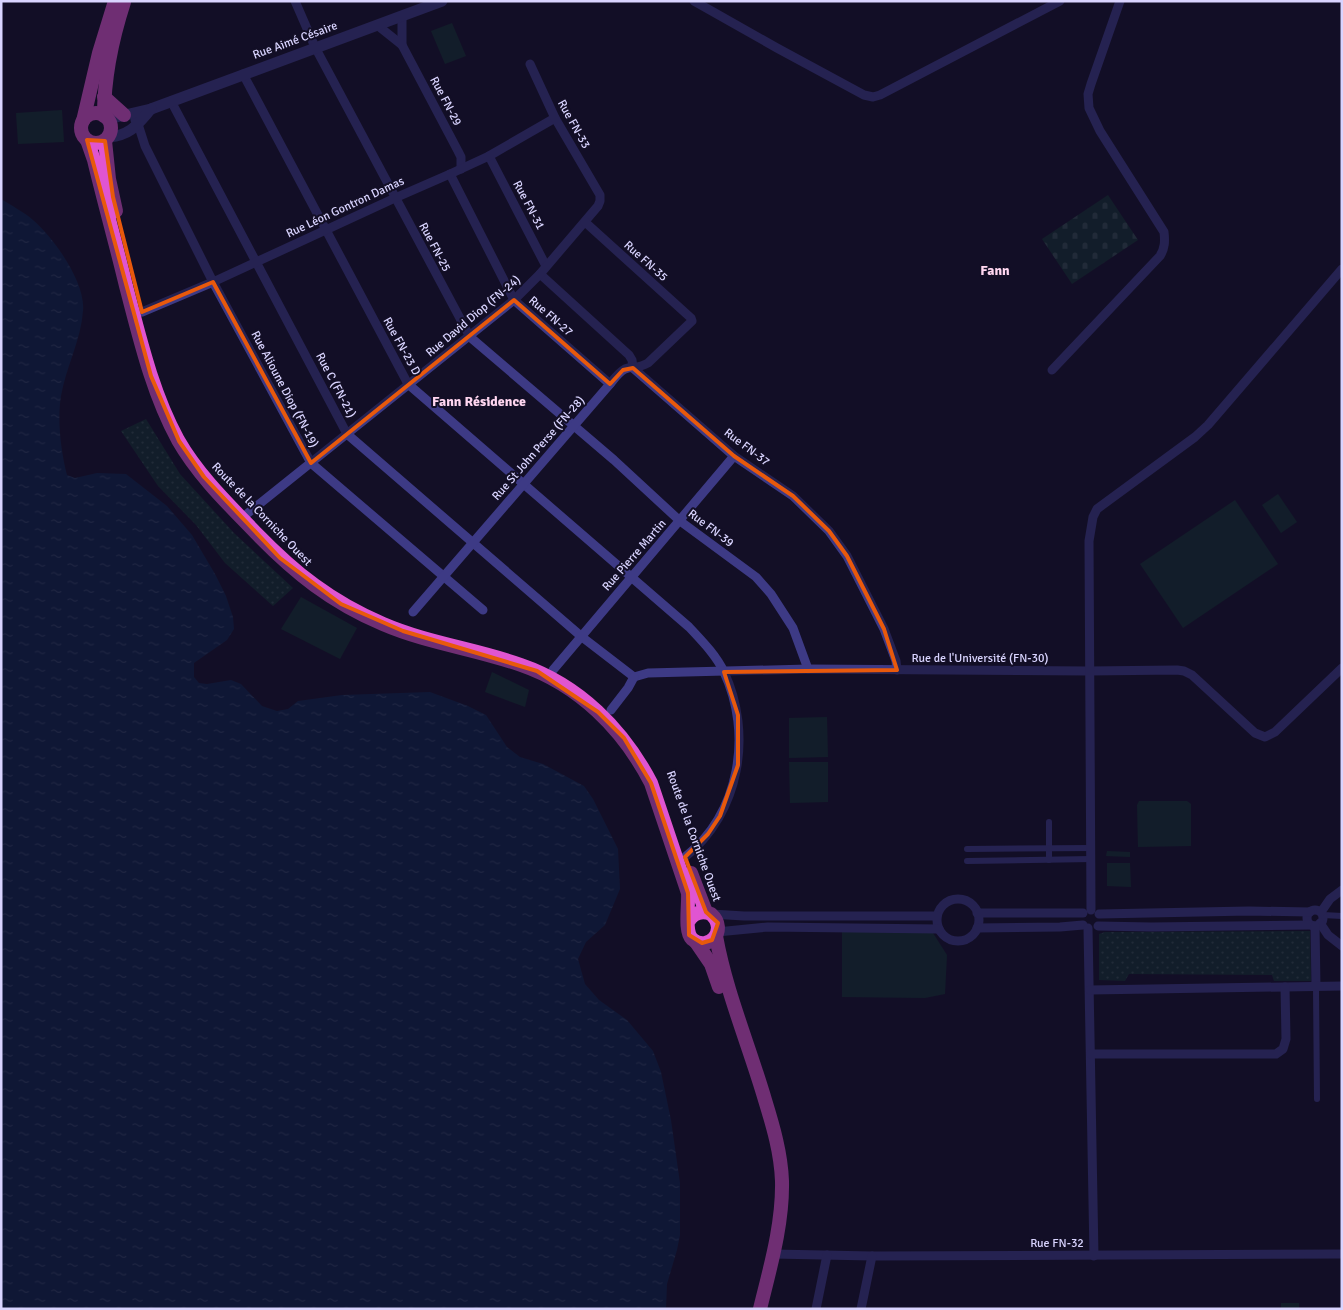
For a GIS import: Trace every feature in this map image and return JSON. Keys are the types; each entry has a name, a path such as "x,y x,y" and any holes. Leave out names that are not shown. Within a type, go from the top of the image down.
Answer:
{"highway":[{"path":"115,1 101,46 81,129 87,140 96,143 107,139 111,128 106,118 104,97 109,58 124,1"},
{"path":"104,97 127,115"},
{"path":"83,120 95,113 106,118"},
{"name":"Route de la Corniche Ouest","path":"107,139 113,197 142,312 167,399 180,426 207,468 291,557 332,588 366,607 406,624 516,656 553,670 579,686 610,710 642,752 658,778 708,913"},
{"name":"Route de la Corniche Ouest","path":"87,140 94,160 151,376 160,401 179,441 204,477 280,558 303,578 341,604 402,632 499,658 537,671 570,690 598,712 624,738 651,783 688,893 688,922"},
{"path":"751,1309 770,1225 773,1202 771,1152 761,1111 711,964 687,930 688,922 695,914 708,913 718,923 717,934 721,963 762,1091 779,1155 782,1200 773,1254 760,1309"},
{"path":"696,942 707,942 717,934"}],"street":[{"name":"Rue FN-25","path":"295,1 315,47 470,337 573,426"},
{"name":"Rue Aimé Césaire","path":"106,118 127,115 155,107 442,1"},
{"path":"694,1 864,95 873,97 1060,1"},
{"path":"1052,370 1164,250 1164,232 1100,131 1089,108 1090,89 1120,1"},
{"path":"402,17 402,45"},
{"path":"377,25 402,45"},
{"name":"Rue FN-29","path":"402,45 458,151 460,170"},
{"name":"Rue FN-33","path":"530,64 555,118 600,195"},
{"name":"Rue FN-23 D","path":"243,74 408,384 689,627 714,655 724,672 738,716 738,765 729,796 720,816 708,834 686,857"},
{"name":"Rue C (FN-21)","path":"170,101 347,434 582,638"},
{"path":"107,139 131,131 155,107"},
{"path":"127,115 138,124"},
{"name":"Rue Léon Gontron Damas","path":"142,312 256,263 460,170 489,156 555,118"},
{"name":"Rue Alioune Diop (FN-19)","path":"138,124 145,146 213,282 311,464 484,610"},
{"name":"Rue FN-31","path":"489,156 546,266"},
{"name":"Rue FN-27","path":"450,174 514,300 610,384"},
{"name":"Rue David Diop (FN-24)","path":"248,513 514,300 540,274 585,222 598,206 600,195"},
{"name":"Rue FN-35","path":"585,222 692,318"},
{"path":"1098,926 1100,920 1091,912 1089,541 1093,517 1097,509 1165,460 1208,425 1342,269"},
{"name":"Rue FN-37","path":"540,274 629,355 633,368 734,456 793,496 830,531 847,556 884,630 896,661 897,670"},
{"name":"Rue St John Perse (FN-28)","path":"413,612 623,370 641,368 648,364 692,321 692,318"},
{"name":"Rue FN-39","path":"573,426 614,460 680,521 756,578 771,594 793,628 808,669"},
{"name":"Rue Pierre Martin","path":"553,670 734,456"},
{"path":"582,638 634,678 610,710"},
{"name":"Rue de l'Université (FN-30)","path":"634,678 648,673 808,669 1184,671 1192,675 1258,735 1265,737 1275,732 1342,668"},
{"path":"1049,822 1049,860"},
{"path":"967,849 1092,848"},
{"path":"1028,849 1028,860"},
{"path":"994,850 994,861"},
{"path":"967,861 1092,859"},
{"path":"1318,920 1330,899 1342,890"},
{"path":"953,900 965,901 977,913 977,928 971,937 961,941 950,940 939,929 937,916 943,905 953,900"},
{"path":"977,913 1310,912 1316,910 1318,920 1316,987 1317,1099"},
{"path":"1091,912 1081,919 1086,927 1090,990 1094,1256"},
{"path":"1310,912 1307,918 1318,920 1328,936 1342,946"},
{"path":"708,913 744,916 937,916"},
{"path":"977,928 1086,927 1093,929 1098,926 1151,927 1318,920 1342,916"},
{"path":"717,934 768,927 939,929"},
{"path":"1090,990 1342,986"},
{"path":"1091,1054 1276,1054 1282,1052 1286,1039 1285,987"},
{"name":"Rue FN-32","path":"773,1254 872,1256 1342,1254"},
{"path":"816,1309 827,1255"},
{"path":"861,1309 872,1256"}],"highlighted area":[{"path":"87,140 105,141 113,197 142,312 213,282 311,463 514,300 610,384 623,370 633,368 734,456 793,496 829,531 847,556 884,629 897,670 724,672 738,715 738,765 720,816 708,834 685,857 706,912 718,923 712,940 702,943 689,935 688,893 651,783 624,738 598,712 537,671 403,631 341,604 280,558 204,477 179,441 151,376"}],"green space":[{"path":"452,23 466,56 445,64 431,31"},
{"path":"62,110 64,142 18,144 16,113"},
{"path":"1108,195 1138,240 1072,284 1042,239"},
{"path":"146,419 180,474 234,533 293,588 273,606 225,563 196,525 158,486 121,431"},
{"path":"1278,494 1297,522 1281,533 1262,505"},
{"path":"1235,500 1278,564 1183,628 1140,564"},
{"path":"301,597 357,628 340,659 281,629"},
{"path":"492,672 529,690 525,707 485,692"},
{"path":"827,717 828,757 789,758 789,718"},
{"path":"789,762 828,762 828,802 790,803"},
{"path":"1139,801 1187,801 1191,804 1191,846 1138,847 1137,805"},
{"path":"1107,851 1130,852 1130,857 1106,856"},
{"path":"1107,863 1130,863 1131,887 1107,886"},
{"path":"842,931 933,933 947,955 945,994 925,998 842,997"},
{"path":"1310,931 1311,981 1274,981 1272,975 1129,974 1125,981 1099,980 1099,934 1105,932"},
{"path":"1281,1303 1299,1303 1299,1309 1281,1309"}],"water":[{"path":"1,199 29,217 59,249 74,275 83,300 82,322 63,385 59,415 60,436 67,475 75,478 97,473 126,474 167,506 192,535 226,596 233,617 234,629 227,640 194,663 194,677 199,683 207,684 231,680 241,684 262,706 277,711 288,709 298,701 342,695 430,692 486,715 507,747 520,757 543,764 584,786 593,799 618,849 620,889 605,925 586,942 578,959 585,984 599,1000 627,1020 653,1051 661,1072 671,1120 680,1183 680,1235 667,1284 666,1309 1,1309"}],"district":[{"name":"Fann","path":"995,270"},
{"name":"Fann Résidence","path":"479,401"}]}
